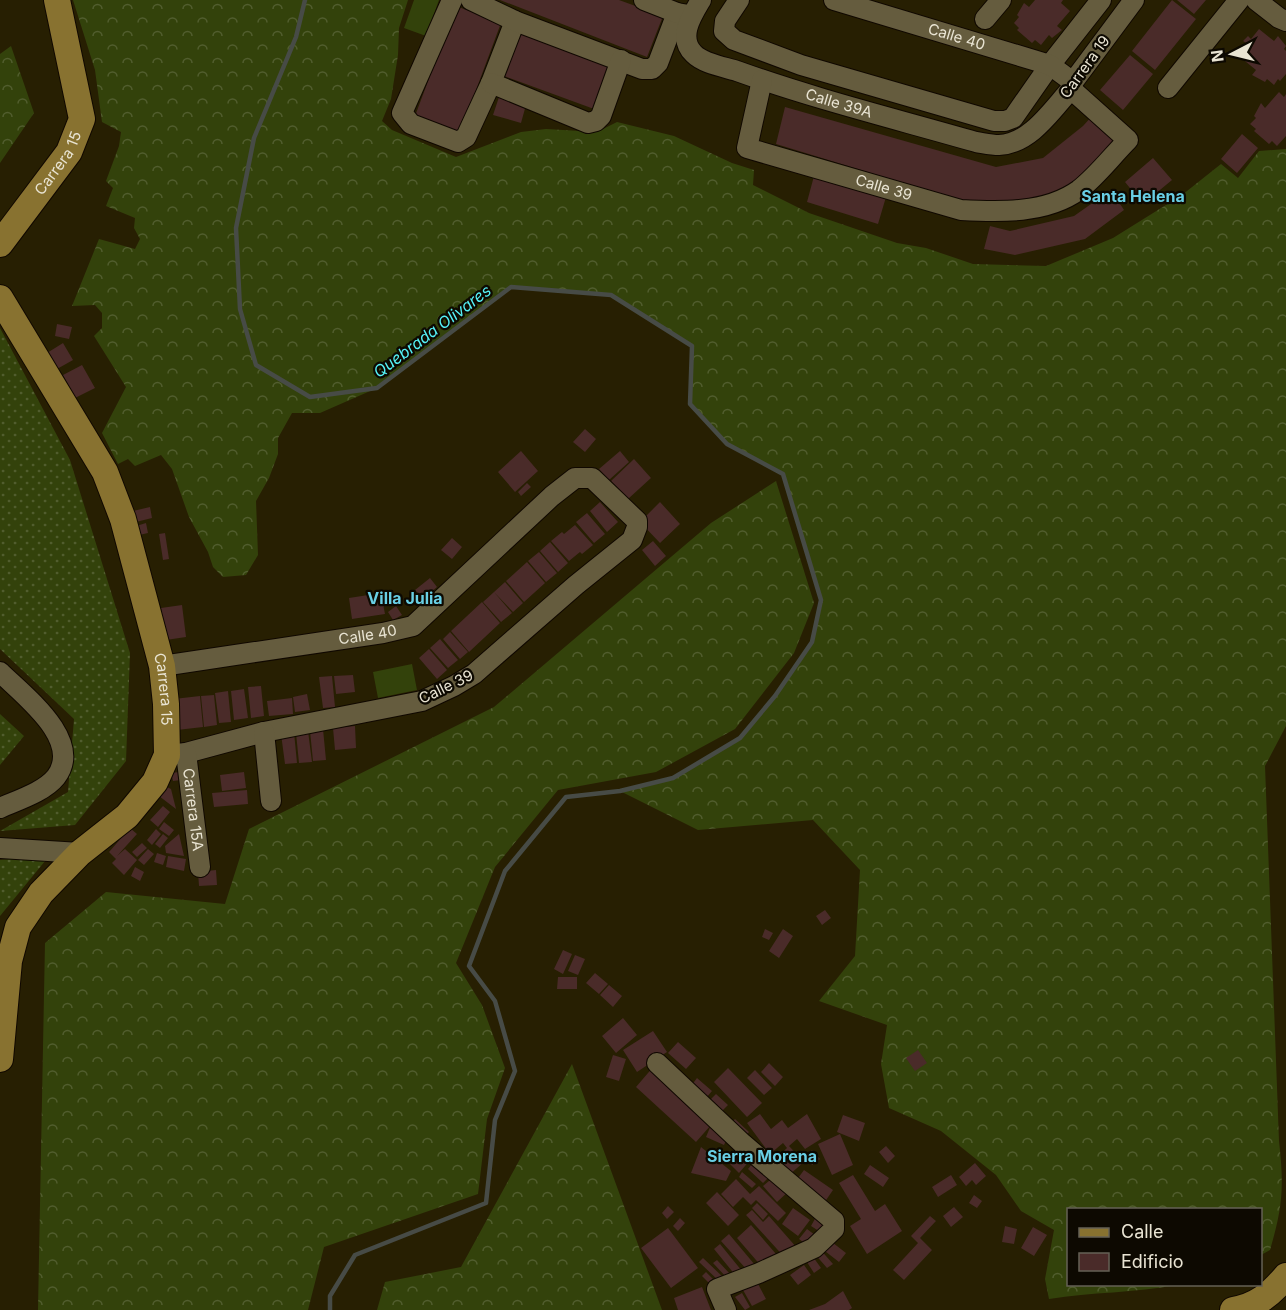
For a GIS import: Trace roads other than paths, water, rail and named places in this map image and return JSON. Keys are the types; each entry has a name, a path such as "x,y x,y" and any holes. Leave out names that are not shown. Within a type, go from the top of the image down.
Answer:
{"main road":[{"name":"Carrera 15","path":"0,244 69,152 82,119 57,0"},
{"name":"Carrera 15","path":"0,298 105,472 123,519 162,666 166,704 177,754 127,816 80,853 41,893 18,927 9,961 0,1059"},
{"path":"1233,1310 1257,1303 1274,1293"}],"street":[{"path":"452,0 402,113 411,124 458,142 466,137 491,83 515,21"},
{"path":"471,0 515,21 642,69 652,69 690,10 644,0"},
{"name":"Calle 39A","path":"739,0 724,21 724,31 735,40 801,65 994,121"},
{"name":"Calle 40","path":"834,0 1050,65 1128,140"},
{"path":"985,19 1001,0"},
{"name":"Carrera 19","path":"1000,145 1027,136 1072,86 1134,0"},
{"path":"1168,88 1239,0"},
{"path":"1256,0 1286,21"},
{"name":"Carrera 19","path":"994,121 1013,118 1096,2"},
{"name":"Calle 39A","path":"690,10 687,27 688,42 694,54 762,80 976,142 1000,145"},
{"path":"491,83 588,123 596,121 601,116 621,60"},
{"name":"Calle 39","path":"762,80 747,148 961,210 1021,210 1047,205 1078,190 1128,140"},
{"name":"Calle 40","path":"162,666 382,633 413,626 552,496 575,478 592,478 637,521 637,527"},
{"name":"Calle 39","path":"177,754 264,732 422,701 454,686 474,674 576,585 632,540 637,527"},
{"path":"0,672 52,723 62,746 63,763 56,777 40,789 0,808"},
{"path":"264,732 271,801"},
{"name":"Carrera 15A","path":"177,754 200,867"},
{"path":"0,848 80,853"},
{"path":"657,1064 743,1144 834,1221 834,1229 814,1248 717,1289 726,1310"}],"waterway":[{"name":"Quebrada Olivares","path":"305,0 296,37 254,138 236,228 240,309 256,365 310,397 377,388 511,287 611,295 692,346 690,404 727,444 783,474 821,600 812,642 775,696 740,738 673,778 620,791 566,797 505,871 469,966 495,1001 515,1071 495,1120 486,1203 355,1255 330,1296 330,1310"}],"district":[{"name":"Santa Helena","path":"1133,196"},
{"name":"Villa Julia","path":"405,598"},
{"name":"Sierra Morena","path":"762,1156"}]}
